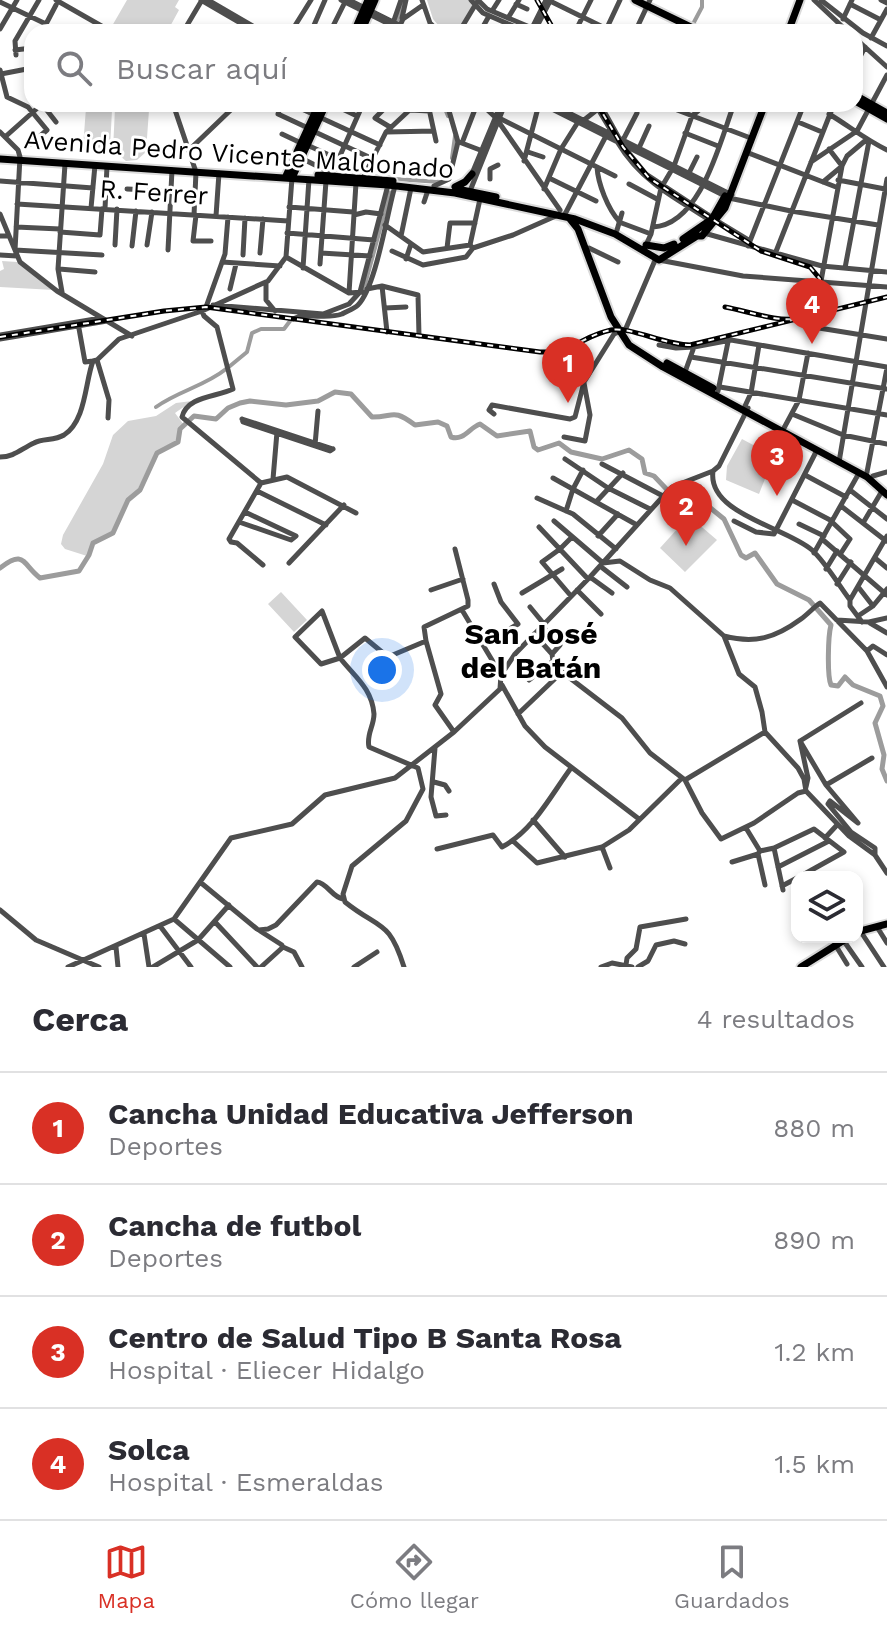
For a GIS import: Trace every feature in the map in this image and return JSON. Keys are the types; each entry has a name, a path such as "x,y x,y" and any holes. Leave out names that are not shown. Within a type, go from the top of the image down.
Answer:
{"main road":[{"path":"367,9 375,0"},
{"path":"627,0 647,5 679,24"},
{"path":"635,0 685,24"},
{"path":"793,24 802,0"},
{"path":"863,103 887,116"},
{"path":"289,176 318,112"},
{"path":"317,116 321,112"},
{"path":"730,196 748,137 759,112"},
{"path":"659,256 706,228 730,196 760,112"},
{"path":"289,176 301,158 304,144"},
{"name":"Avenida Pedro Vicente Maldonado","path":"0,158 309,179 329,177"},
{"name":"Avenida Pedro Vicente Maldonado","path":"20,159 219,173 362,178 411,188 449,188 618,224 659,256"},
{"path":"449,188 462,184 474,174"},
{"name":"Avenida Pedro Vicente Maldonado","path":"391,184 467,193 480,199 567,214 659,256"},
{"path":"567,214 586,239 622,332 637,345 719,389 746,409 817,450 837,457"},
{"path":"567,214 578,229 622,332 633,349 866,473 885,491"},
{"path":"586,239 588,233 597,227"},
{"path":"646,245 664,248 706,228"},
{"path":"659,256 674,244"},
{"path":"866,473 885,491"},
{"path":"863,929 887,922"},
{"path":"863,929 887,922"},
{"path":"798,967 836,943"},
{"path":"812,958 838,943"}],"street":[{"path":"0,29 17,0"},
{"path":"25,24 39,0"},
{"path":"190,24 203,0 248,24"},
{"path":"296,24 311,0"},
{"path":"314,24 325,0"},
{"path":"400,24 403,0"},
{"path":"485,24 499,0"},
{"path":"549,0 595,24"},
{"path":"534,24 538,7 549,0"},
{"path":"537,24 549,0"},
{"path":"580,24 591,0"},
{"path":"611,24 620,0"},
{"path":"881,0 887,3"},
{"path":"334,24 345,1 367,9 392,24"},
{"path":"463,24 475,1 491,13 516,24"},
{"path":"821,1 842,24"},
{"path":"821,1 842,24"},
{"path":"0,2 46,24 58,2 99,24"},
{"path":"505,24 518,2 527,9"},
{"path":"846,24 851,2 881,20"},
{"path":"403,24 423,3 431,24"},
{"path":"639,24 647,5"},
{"path":"871,38 887,9"},
{"path":"231,15 244,24"},
{"path":"24,25 15,41 16,53 24,50"},
{"path":"863,33 887,46"},
{"path":"863,45 887,67"},
{"path":"24,69 0,72 7,97 24,105"},
{"path":"810,163 857,131 887,75"},
{"path":"48,112 56,122"},
{"path":"178,112 197,171 193,241 211,241"},
{"path":"190,149 229,112"},
{"path":"279,112 373,159"},
{"path":"308,112 380,145"},
{"path":"348,112 357,116"},
{"path":"320,264 329,177 359,112"},
{"path":"381,112 375,118 388,130 434,131"},
{"path":"349,293 354,214 362,178 388,130 407,112"},
{"path":"430,112 436,141"},
{"path":"450,112 460,142 480,150"},
{"path":"424,202 431,188 449,179 460,142 474,112"},
{"path":"488,112 615,176"},
{"path":"474,174 500,112"},
{"path":"524,161 539,112"},
{"path":"560,112 581,121"},
{"path":"565,112 730,196 791,211 878,225"},
{"path":"544,190 561,149 581,121 592,112"},
{"path":"604,112 640,174 689,205 706,228 775,254 822,266 887,272"},
{"path":"682,112 748,137"},
{"path":"646,245 661,187 673,168 692,116 697,112"},
{"path":"618,224 652,230 675,221 705,184 731,112"},
{"path":"749,244 801,112"},
{"path":"16,253 20,159 18,150 3,134 32,113 47,131 31,144"},
{"path":"385,225 424,252 447,248 471,249 567,214 595,166 637,113"},
{"path":"775,254 829,114 887,150"},
{"path":"467,193 480,150 497,119"},
{"path":"497,119 544,190 567,214"},
{"path":"798,122 822,132"},
{"path":"639,148 649,126"},
{"path":"685,133 718,146"},
{"path":"282,134 337,159 362,178"},
{"path":"617,139 689,173 705,184"},
{"path":"823,182 842,166 854,149 867,140"},
{"path":"845,268 867,140"},
{"path":"829,149 842,166"},
{"path":"528,152 543,157"},
{"path":"746,152 823,182 885,189"},
{"path":"474,174 491,179 490,169 483,157"},
{"path":"689,173 697,157"},
{"path":"301,158 329,177"},
{"path":"62,293 58,253 65,163"},
{"path":"91,208 95,165"},
{"path":"490,169 498,165"},
{"path":"16,227 100,235 107,166"},
{"path":"595,166 618,224"},
{"path":"821,281 842,166"},
{"path":"168,250 172,170"},
{"path":"216,216 219,173"},
{"path":"0,457 13,456 37,441 64,435 78,413 95,360 114,342 226,303 266,282 286,257 289,176"},
{"path":"549,178 596,201"},
{"path":"303,268 309,179"},
{"path":"837,457 887,179"},
{"path":"0,181 93,188"},
{"path":"226,303 276,312 329,313 353,301 364,291 374,240 391,184"},
{"path":"293,319 329,318 357,306 385,225 391,184"},
{"path":"629,184 657,199"},
{"path":"401,236 411,188"},
{"path":"127,189 171,191"},
{"path":"392,251 423,265 461,259 471,249 480,199"},
{"name":"R. Ferrer","path":"17,204 288,221"},
{"path":"289,207 381,214"},
{"path":"115,245 117,209"},
{"path":"132,246 136,211"},
{"path":"147,245 152,212"},
{"path":"618,224 622,213"},
{"path":"0,214 20,262 62,293 133,337"},
{"path":"228,217 222,262 204,316 217,327 233,389 196,400 182,413 184,421 261,483 286,481 343,506"},
{"path":"243,255 245,218"},
{"path":"260,253 263,219"},
{"path":"447,248 450,223 475,223"},
{"path":"706,228 749,244"},
{"path":"287,233 374,240"},
{"path":"0,236 9,236"},
{"path":"406,259 411,244"},
{"path":"589,248 618,262"},
{"path":"321,253 370,256"},
{"path":"0,255 102,255"},
{"path":"494,414 489,410 492,405 570,419 579,411 584,382 614,334 622,332 659,256 743,276 887,287"},
{"path":"286,257 349,293 382,286 418,295 419,336"},
{"path":"222,262 280,266"},
{"path":"230,289 236,264"},
{"path":"58,269 95,272"},
{"path":"266,282 266,300 276,312"},
{"path":"382,286 387,332"},
{"path":"385,308 406,307"},
{"path":"0,337 105,319"},
{"path":"78,324 85,362 95,360"},
{"path":"819,328 887,339"},
{"path":"659,345 694,347 731,340 887,367 884,398 866,473 850,490 814,553"},
{"path":"728,342 719,389 887,415"},
{"path":"501,675 515,654 602,565 667,491 719,466 746,409 759,345"},
{"path":"685,372 694,347"},
{"path":"784,428 799,400 808,353"},
{"path":"691,357 885,389"},
{"path":"95,360 109,400 108,418"},
{"path":"564,437 585,441 590,415 584,382"},
{"path":"277,432 242,419 243,422 315,444 318,411"},
{"path":"792,414 843,435 887,444"},
{"path":"273,479 277,432"},
{"path":"734,521 771,536 777,530 817,450"},
{"path":"565,459 608,488 650,509"},
{"path":"602,464 667,491"},
{"path":"566,511 583,470"},
{"path":"713,471 715,487 727,504 814,553 850,600"},
{"path":"866,473 887,472"},
{"path":"596,502 623,473"},
{"path":"805,475 846,497"},
{"path":"263,565 229,539 261,483 287,477 343,506"},
{"path":"553,478 637,525"},
{"path":"850,490 887,519"},
{"path":"257,491 326,525"},
{"path":"863,523 885,491"},
{"path":"537,498 566,511 616,549"},
{"path":"792,500 832,522 850,539 826,569"},
{"path":"289,563 343,506"},
{"path":"841,506 886,539 850,600 850,606 863,620 887,633"},
{"path":"239,522 291,540 296,536 245,512"},
{"path":"598,536 618,514"},
{"path":"554,521 627,587"},
{"path":"799,524 823,538 886,592 863,620"},
{"path":"539,527 589,578 612,593"},
{"path":"571,596 551,576 542,561 572,537"},
{"path":"454,732 435,705 441,694 424,627 468,606 455,549"},
{"path":"875,558 887,568"},
{"path":"602,565 620,561 650,580 670,588 724,636 748,642 772,636 804,617 820,603 867,651 885,678 887,687"},
{"path":"837,584 851,562"},
{"path":"522,593 562,569"},
{"path":"431,590 463,579"},
{"path":"483,645 518,624 501,602 494,584"},
{"path":"859,588 873,606"},
{"path":"577,590 601,614"},
{"path":"529,680 560,645 530,607"},
{"path":"462,610 501,675 502,685 525,726 545,747 639,819"},
{"path":"342,899 352,866 406,821 418,803 423,781 414,765 369,747 368,738 374,718 370,697 362,681 340,658 322,611 295,637 321,664 340,658 365,638 388,657 426,641"},
{"path":"836,620 887,618"},
{"path":"534,634 562,672 622,718 650,753 684,779 720,839 746,828 806,789 808,778 800,741"},
{"path":"724,636 737,671 755,687 765,732 796,766 806,789 837,825 875,855 887,873"},
{"path":"867,651 873,646 885,653 887,646"},
{"path":"518,714 562,672"},
{"path":"68,967 174,919 231,838 292,824 325,795 395,778 454,732 502,685"},
{"path":"800,741 861,703"},
{"path":"513,841 537,863 602,847 629,830 684,779 765,732"},
{"path":"800,741 826,785 858,823 830,801 828,804 851,832 875,848 875,855"},
{"path":"435,747 431,797 436,816 446,815"},
{"path":"826,785 872,758"},
{"path":"437,849 493,835 502,847 513,841 533,820 571,768"},
{"path":"434,782 445,785 449,791"},
{"path":"533,820 565,857"},
{"path":"778,867 827,839 837,825"},
{"path":"746,828 759,852 765,885"},
{"path":"732,862 774,848 814,829 845,853 811,871"},
{"path":"602,847 610,868"},
{"path":"774,848 783,888 791,883"},
{"path":"200,882 257,929 294,952 302,967"},
{"path":"257,929 273,928 317,882 322,883 389,932 404,967"},
{"path":"144,934 151,967 181,953 198,940 229,905"},
{"path":"0,910 36,940 99,967"},
{"path":"174,919 230,967"},
{"path":"601,967 612,963 629,966 627,958 636,949 640,927 686,919"},
{"path":"215,922 259,967 283,947"},
{"path":"876,925 887,943"},
{"path":"160,926 191,967"},
{"path":"863,937 883,965"},
{"path":"638,967 648,961 656,945 674,941 685,944"},
{"path":"847,943 862,967"},
{"path":"835,945 847,964"},
{"path":"116,947 118,967"},
{"path":"354,967 377,952"}],"shaded area":[{"path":"127,0 179,0 175,7 179,10 171,24 113,24"},
{"path":"427,0 469,0 474,5 463,24 437,24"},
{"path":"86,112 112,112 110,148 83,147"},
{"path":"115,112 149,112 146,152 137,160 126,161 113,150"},
{"path":"2,261 17,262 54,290 0,287 0,271 4,269"},
{"path":"192,401 175,413 184,425 179,429 178,441 154,455 138,489 124,504 112,532 92,543 87,556 65,549 61,544 63,535 103,464 113,435 128,421 156,416 176,403"},
{"path":"742,439 774,456 759,494 726,480 727,466"},
{"path":"689,516 717,540 685,572 660,548"},
{"path":"281,592 307,620 294,632 268,604"}],"waterway":[{"path":"693,24 702,7 702,0"},
{"path":"398,20 403,4"},
{"path":"446,112 448,116"},
{"path":"452,158 455,136"},
{"path":"395,179 440,182"},
{"path":"363,292 391,189"},
{"path":"230,366 247,352 252,333 261,329 284,329 290,321"},
{"path":"156,407 226,369"},
{"path":"0,568 19,559 40,578 79,571 93,543 113,533 128,500 140,490 157,453 178,442 180,429 194,416 216,419 228,408 250,401 286,405 318,401 335,392 351,394 372,417 397,415 415,425 438,422 447,426 451,437 463,436 480,424 497,436 530,431 534,447 538,450 559,443 571,452 602,459 629,450 642,459 645,473 654,476 674,497 686,496 700,487 708,506 724,519 741,555 746,558 755,553 777,584 809,600 831,625 828,656 831,685 838,686 845,677 853,685 880,696 883,706 875,723 884,755 882,769 887,781"}],"railway":[{"path":"537,0 550,24"},
{"path":"602,112 623,147 649,178 761,251 810,267 820,279 818,299 812,311 802,317 773,318 725,307"},
{"path":"0,337 206,307 540,352 570,347 601,333 619,329 690,345 887,297"}],"place":[{"name":"Solca","path":"812,344"},
{"name":"Cancha Unidad Educativa Jefferson","path":"568,403"},
{"name":"Centro de Salud Tipo B Santa Rosa","path":"777,496"},
{"name":"Cancha de futbol","path":"686,546"}],"district":[{"name":"San José del Batán","path":"531,650"}]}
